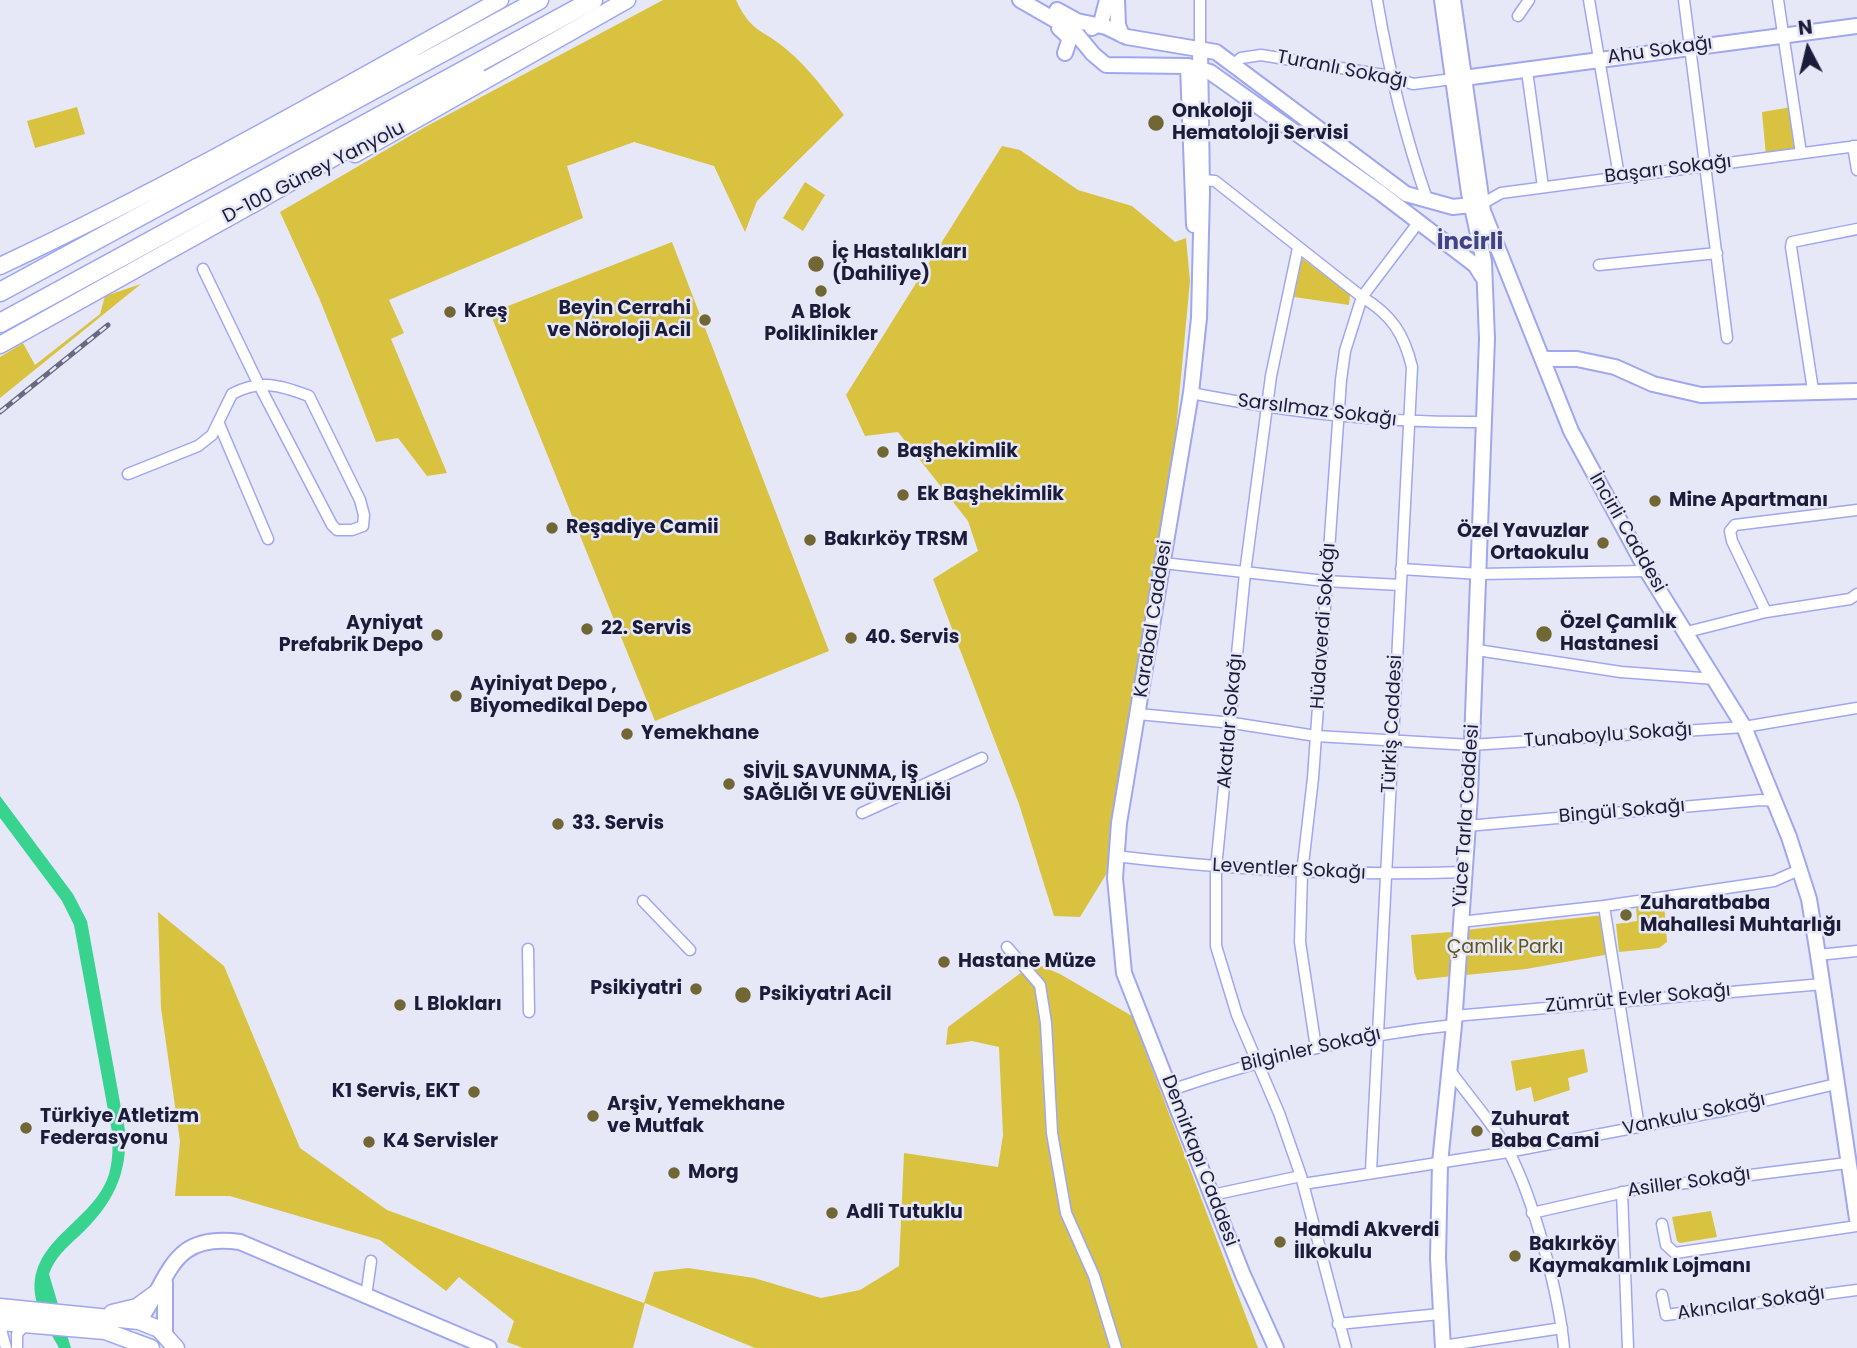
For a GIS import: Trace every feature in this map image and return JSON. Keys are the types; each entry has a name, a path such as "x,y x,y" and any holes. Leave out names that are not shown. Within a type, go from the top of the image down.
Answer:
{"highway":[{"path":"374,73 517,0"},
{"path":"5,290 539,0"},
{"path":"0,323 593,0"},
{"path":"251,204 469,79 506,46"},
{"path":"5,290 46,258 176,184 197,168"}],"main road":[{"path":"0,265 197,168 374,73 500,0"},
{"name":"D-100 Güney Yanyolu","path":"0,345 251,204 391,135 627,0"},
{"path":"1020,0 1127,36 1216,52 1400,190 1429,202 1477,208"},
{"path":"1085,41 1094,26 1101,23 1107,0"},
{"path":"1117,0 1118,25 1136,53 1124,67"},
{"name":"İncirli Caddesi","path":"1442,0 1458,79 1485,283"},
{"name":"İncirli Caddesi","path":"1453,0 1458,79"},
{"path":"1037,4 1085,41 1093,54 1106,65 1194,67 1276,117 1475,265 1482,273 1485,283 1500,276 1522,310"},
{"path":"1037,4 1041,16 1070,38 1065,53"},
{"name":"Ahu Sokağı","path":"1458,79 1857,26"},
{"name":"Karabal Caddesi","path":"1199,264 1191,191 1194,67 1200,48"},
{"name":"Karabal Caddesi","path":"1124,973 1117,915 1115,856 1191,393 1199,318 1202,180 1194,67"},
{"path":"1382,194 1439,212 1477,208"},
{"name":"İncirli Caddesi","path":"1477,208 1543,359 1578,448 1647,571 1744,727 1776,801 1809,899 1857,1219"},
{"name":"Yüce Tarla Caddesi","path":"1443,1347 1440,1314 1440,1163 1454,1020 1480,574 1488,339 1485,283"},
{"path":"1543,359 1577,359 1615,367 1653,384 1701,395 1813,390 1857,391"},
{"name":"Demirkapı Caddesi","path":"1124,973 1276,1348"},
{"path":"133,1339 139,1321 186,1250 201,1241 217,1239 240,1242 489,1348"},
{"path":"72,1321 137,1307 162,1286"},
{"path":"0,1324 31,1319 72,1321 133,1339 152,1348 157,1346 165,1334 162,1286"},
{"path":"0,1307 31,1319"},
{"path":"95,1315 139,1321 165,1334 176,1348"}],"street":[{"path":"1200,0 1200,48"},
{"path":"1377,0 1390,76 1416,175 1429,202"},
{"path":"1518,16 1529,0"},
{"path":"1589,0 1619,176"},
{"path":"1684,0 1727,338"},
{"path":"1778,0 1801,152"},
{"name":"Turanlı Sokağı","path":"1234,64 1241,58 1261,55 1390,76 1413,84 1458,79"},
{"path":"1527,71 1543,187"},
{"path":"1855,146 1857,170"},
{"name":"Başarı Sokağı","path":"1477,208 1501,192 1855,146"},
{"path":"1400,190 1412,186 1416,175"},
{"name":"Türkiş Caddesi","path":"1202,180 1215,181 1362,297 1381,308 1397,325 1406,343 1412,367 1407,423 1371,1171"},
{"name":"Hüdaverdi Sokağı","path":"1316,1048 1300,942 1302,873 1316,736 1337,418 1345,351 1362,297 1418,223"},
{"path":"1813,390 1792,242 1857,229"},
{"name":"Akatlar Sokağı","path":"1298,248 1283,310 1267,407 1245,573 1233,723 1216,868 1216,946 1223,972 1256,1061 1279,1113 1302,1180 1346,1348"},
{"path":"1599,265 1717,253"},
{"path":"128,474 198,446 212,435 232,394 258,383 280,385 309,397 360,500 365,515 363,526 352,530 337,530 332,525 258,383 203,269"},
{"name":"Sarsılmaz Sokağı","path":"1191,393 1337,418 1407,423 1485,422"},
{"path":"219,424 268,539"},
{"path":"1766,612 1732,541 1730,531 1735,525 1857,510"},
{"path":"1163,563 1245,573 1400,585"},
{"path":"1401,569 1480,574 1647,571"},
{"path":"1686,632 1766,612 1850,599 1857,594"},
{"path":"1476,650 1621,671 1715,679"},
{"name":"Tunaboylu Sokağı","path":"1138,713 1233,723 1316,736 1471,745 1744,727 1857,708"},
{"path":"862,813 982,758"},
{"name":"Bingül Sokağı","path":"1467,826 1747,801 1776,801"},
{"name":"Leventler Sokağı","path":"1115,856 1216,868 1302,873 1464,872"},
{"path":"1460,922 1604,906 1774,881 1799,870"},
{"path":"643,901 690,950"},
{"path":"1604,906 1639,1127"},
{"path":"1007,947 1040,985 1046,1023 1052,1133 1066,1213 1094,1276 1116,1348"},
{"path":"528,949 529,1012"},
{"path":"1818,955 1857,951"},
{"name":"Zümrüt Evler Sokağı","path":"1454,1020 1620,1001 1823,984"},
{"name":"Bilginler Sokağı","path":"1171,1090 1256,1061 1454,1020"},
{"path":"1449,1069 1508,1152 1532,1213 1562,1328 1563,1348"},
{"name":"Vankulu Sokağı","path":"1212,1195 1508,1152 1639,1127 1836,1084"},
{"name":"Asiller Sokağı","path":"1532,1213 1622,1192 1847,1163"},
{"path":"1622,1192 1628,1348"},
{"path":"1662,1224 1666,1245 1675,1253 1857,1226"},
{"path":"366,1296 371,1261"},
{"name":"Akıncılar Sokağı","path":"1661,1295 1665,1315 1857,1290"},
{"path":"1338,1324 1440,1314"},
{"path":"17,1348 17,1334 31,1319"},
{"path":"0,1324 6,1348"},
{"path":"1443,1347 1562,1328"}],"green space":[{"path":"663,0 736,0 752,25 794,56 844,115 757,201 745,232 714,166 634,142 567,166 583,218 389,300 404,333 391,339 447,473 427,476 398,438 376,442 320,300 280,212 425,127"},
{"path":"77,107 85,134 35,148 27,121"},
{"path":"1792,107 1798,151 1766,156 1762,112"},
{"path":"1002,146 1020,150 1078,190 1132,206 1175,242 1186,238 1190,281 1176,430 1107,873 1080,917 1054,916 1019,804 933,579 978,551 968,521 898,432 865,436 846,395"},
{"path":"805,182 825,195 803,231 783,218"},
{"path":"672,242 829,651 655,721 490,313"},
{"path":"1302,258 1350,295 1349,305 1294,297"},
{"path":"141,284 0,398 0,357 23,343 35,365 100,314 105,296"},
{"path":"1664,903 1667,942 1659,948 1619,952 1616,924 1637,921 1636,906"},
{"path":"158,912 224,966 300,1148 387,1210 644,1303 654,1272 688,1268 754,1278 821,1298 860,1290 899,1266 904,1153 998,1167 1003,1135 999,1047 972,1041 946,1045 948,1027 1034,963 1060,974 1132,1016 1258,1348 755,1348 645,1303 633,1348 523,1348 507,1342 514,1321 459,1277 446,1291 380,1240 230,1196 175,1196 180,1141 161,1008"},
{"name":"Çamlık Parkı","path":"1604,915 1610,954 1526,969 1466,975 1465,930"},
{"path":"1452,932 1453,976 1417,980 1411,935"},
{"path":"1584,1049 1588,1072 1568,1078 1570,1090 1534,1102 1531,1087 1516,1091 1511,1061"},
{"path":"1711,1211 1717,1237 1680,1243 1677,1241 1672,1217"}],"shaded area":[{"path":"0,796 73,894 87,921 125,1130 124,1161 116,1188 101,1213 62,1253 49,1274 71,1348 59,1348 38,1308 35,1294 36,1275 42,1259 52,1245 101,1191 111,1164 112,1132 74,925 62,901 0,818"}],"railway":[{"path":"0,412 108,325"}],"place":[{"name":"Onkoloji Hematoloji Servisi","path":"1156,123"},
{"name":"İç Hastalıkları (Dahiliye)","path":"816,264"},
{"name":"A Blok Poliklinikler","path":"821,291"},
{"name":"Kreş","path":"450,312"},
{"name":"Beyin Cerrahi ve Nöroloji Acil","path":"705,320"},
{"name":"Başhekimlik","path":"883,452"},
{"name":"Ek Başhekimlik","path":"903,495"},
{"name":"Mine Apartmanı","path":"1655,501"},
{"name":"Reşadiye Camii","path":"552,528"},
{"name":"Bakırköy TRSM","path":"810,540"},
{"name":"Özel Yavuzlar Ortaokulu","path":"1603,543"},
{"name":"22. Servis","path":"587,629"},
{"name":"Özel Çamlık Hastanesi","path":"1544,634"},
{"name":"Ayniyat Prefabrik Depo","path":"437,635"},
{"name":"40. Servis","path":"851,638"},
{"name":"Ayiniyat Depo , Biyomedikal Depo","path":"456,696"},
{"name":"Yemekhane","path":"627,734"},
{"name":"SİVİL SAVUNMA, İŞ SAĞLIĞI VE GÜVENLİĞİ","path":"729,784"},
{"name":"33. Servis","path":"558,824"},
{"name":"Zuharatbaba Mahallesi Muhtarlığı","path":"1626,915"},
{"name":"Hastane Müze","path":"944,962"},
{"name":"Psikiyatri","path":"696,989"},
{"name":"Psikiyatri Acil","path":"743,995"},
{"name":"L Blokları","path":"400,1005"},
{"name":"K1 Servis, EKT","path":"474,1092"},
{"name":"Arşiv, Yemekhane ve Mutfak","path":"593,1116"},
{"name":"Türkiye Atletizm Federasyonu","path":"26,1128"},
{"name":"Zuhurat Baba Cami","path":"1477,1131"},
{"name":"K4 Servisler","path":"369,1142"},
{"name":"Morg","path":"674,1173"},
{"name":"Adli Tutuklu","path":"832,1213"},
{"name":"Hamdi Akverdi İlkokulu","path":"1280,1242"},
{"name":"Bakırköy Kaymakamlık Lojmanı","path":"1515,1256"}],"district":[{"name":"İncirli","path":"1470,243"}]}
